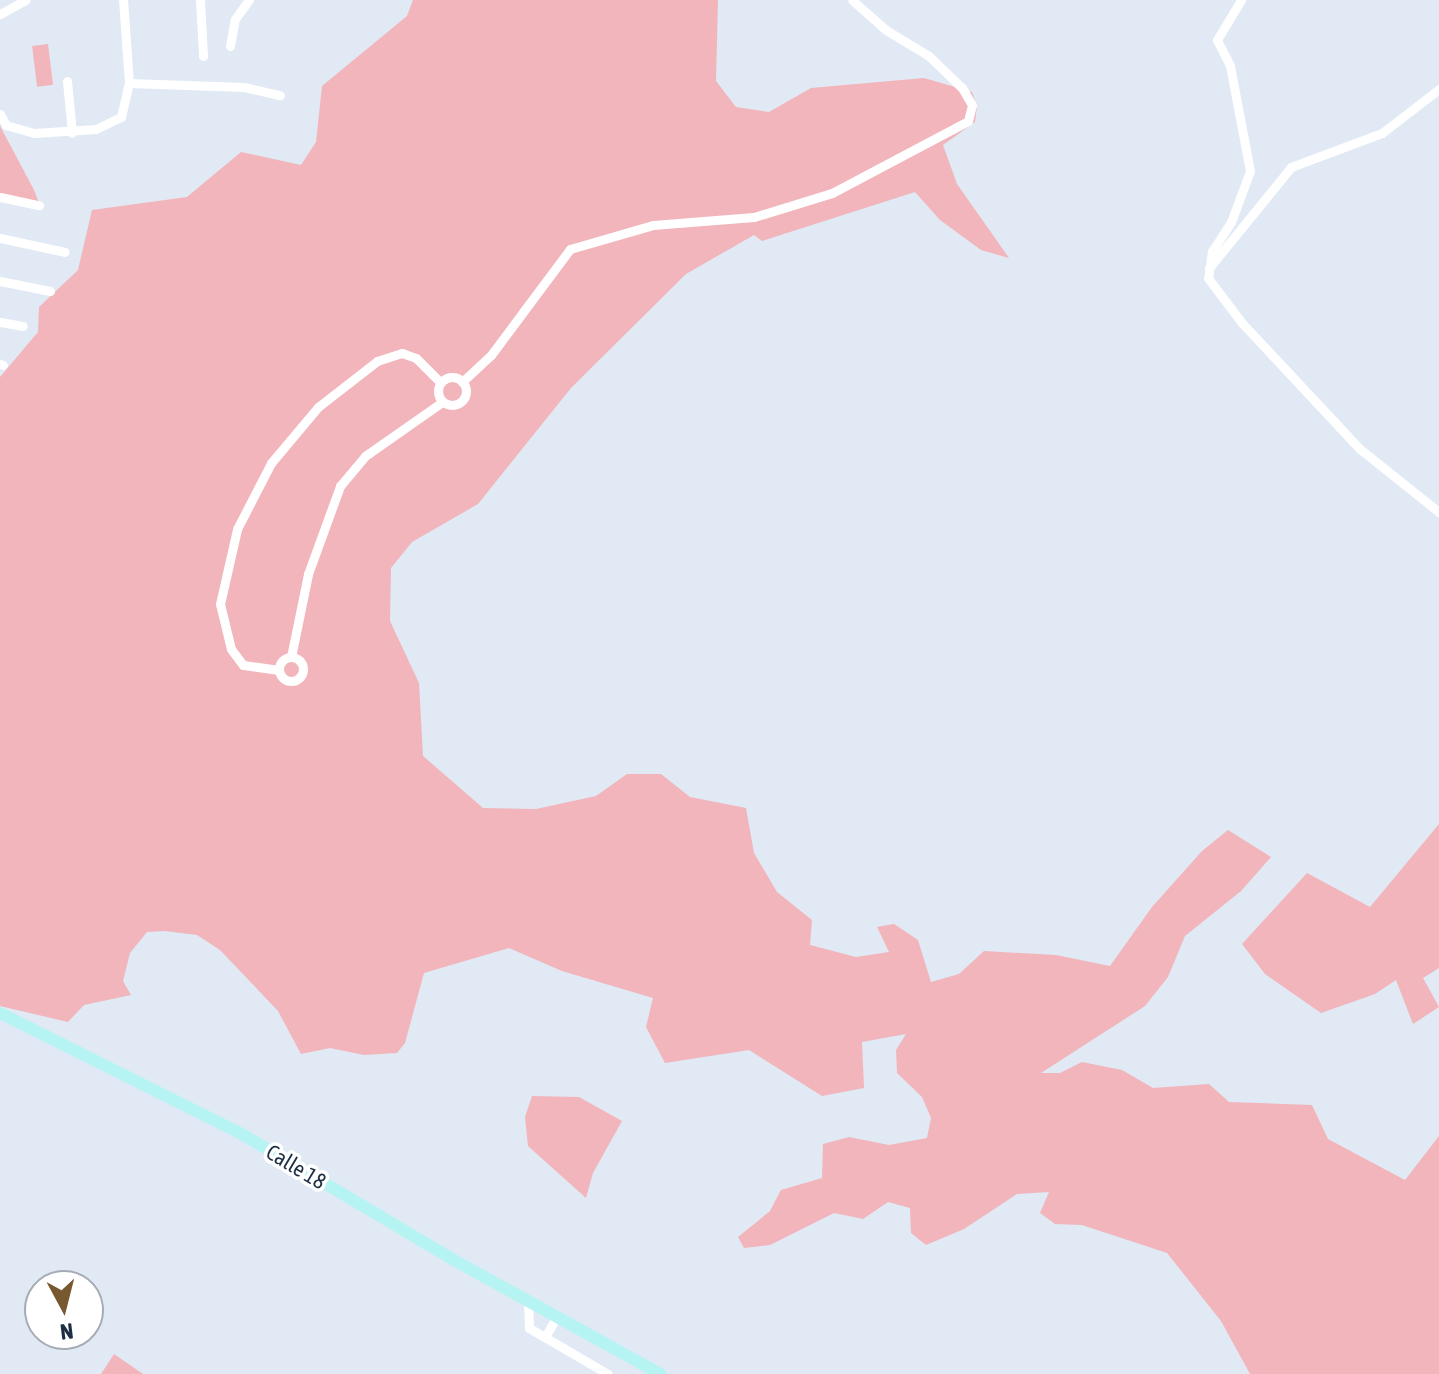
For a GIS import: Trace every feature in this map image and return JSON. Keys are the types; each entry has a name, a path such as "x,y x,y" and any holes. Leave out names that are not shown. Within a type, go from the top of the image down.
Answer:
{"main road":[{"name":"Calle 18","path":"0,1013 240,1133 660,1374"}],"street":[{"path":"0,14 25,0"},
{"path":"0,114 20,133 72,133 96,129 121,117 129,83 123,0"},
{"path":"200,0 203,56"},
{"path":"230,46 235,19 249,0"},
{"path":"279,670 291,657 308,574 340,486 365,456 442,402 462,402 462,382 491,355 570,249 653,225 754,217 832,193 968,121 972,105 962,88 929,56 886,30 852,0"},
{"path":"1241,0 1217,40 1230,66 1250,171 1207,271 1215,292 1360,449 1439,512"},
{"path":"67,81 72,133"},
{"path":"129,83 244,87 280,95"},
{"path":"1207,271 1291,167 1382,133 1439,89"},
{"path":"0,197 39,205"},
{"path":"0,238 65,252"},
{"path":"0,281 50,291"},
{"path":"0,322 23,326"},
{"path":"291,657 303,666 301,677 286,680 279,670 243,665 231,649 220,604 237,529 271,463 318,407 377,361 402,353 416,358 440,382 442,402"},
{"path":"440,382 454,377 462,382"},
{"path":"528,1301 529,1328 608,1374"},
{"path":"545,1337 557,1316"}],"shaded area":[{"path":"413,0 718,0 716,81 736,107 769,112 811,88 924,78 972,92 977,106 975,122 943,145 957,184 1009,258 981,250 940,220 915,192 762,241 754,235 686,274 571,388 478,504 412,542 391,568 390,621 419,683 423,756 483,808 536,809 596,796 627,774 661,774 690,797 746,808 754,853 777,892 812,920 810,945 856,957 889,952 877,927 894,924 918,940 931,982 959,974 984,951 1056,955 1110,966 1152,907 1202,851 1228,830 1271,857 1241,891 1185,936 1168,977 1145,1006 1041,1073 1060,1073 1082,1062 1122,1070 1153,1088 1209,1084 1229,1102 1312,1105 1328,1139 1405,1180 1439,1136 1439,1374 1250,1374 1221,1321 1167,1253 1082,1225 1055,1224 1040,1213 1049,1192 1017,1194 964,1229 926,1245 911,1233 910,1208 888,1202 863,1219 834,1213 770,1245 744,1248 738,1237 770,1211 781,1190 822,1178 823,1144 849,1137 889,1145 927,1138 931,1118 922,1097 897,1073 896,1050 906,1034 862,1042 864,1088 822,1096 749,1050 665,1063 646,1027 653,998 562,971 509,948 424,973 405,1043 397,1053 364,1055 330,1048 301,1054 278,1011 220,950 197,935 165,931 147,932 130,953 123,981 131,995 84,1005 68,1022 0,1006 0,377 38,332 39,307 78,270 92,210 187,197 241,152 301,165 316,142 322,86 407,16"},
{"path":"48,44 53,85 37,87 32,46"},
{"path":"0,126 34,190 39,203 0,195"},
{"path":"1439,824 1439,968 1423,978 1439,1007 1413,1024 1396,980 1375,994 1321,1013 1265,974 1242,944 1307,873 1370,907"},
{"path":"532,1096 579,1097 622,1121 593,1173 586,1198 528,1146 525,1117"},
{"path":"114,1354 143,1374 101,1374"}]}
